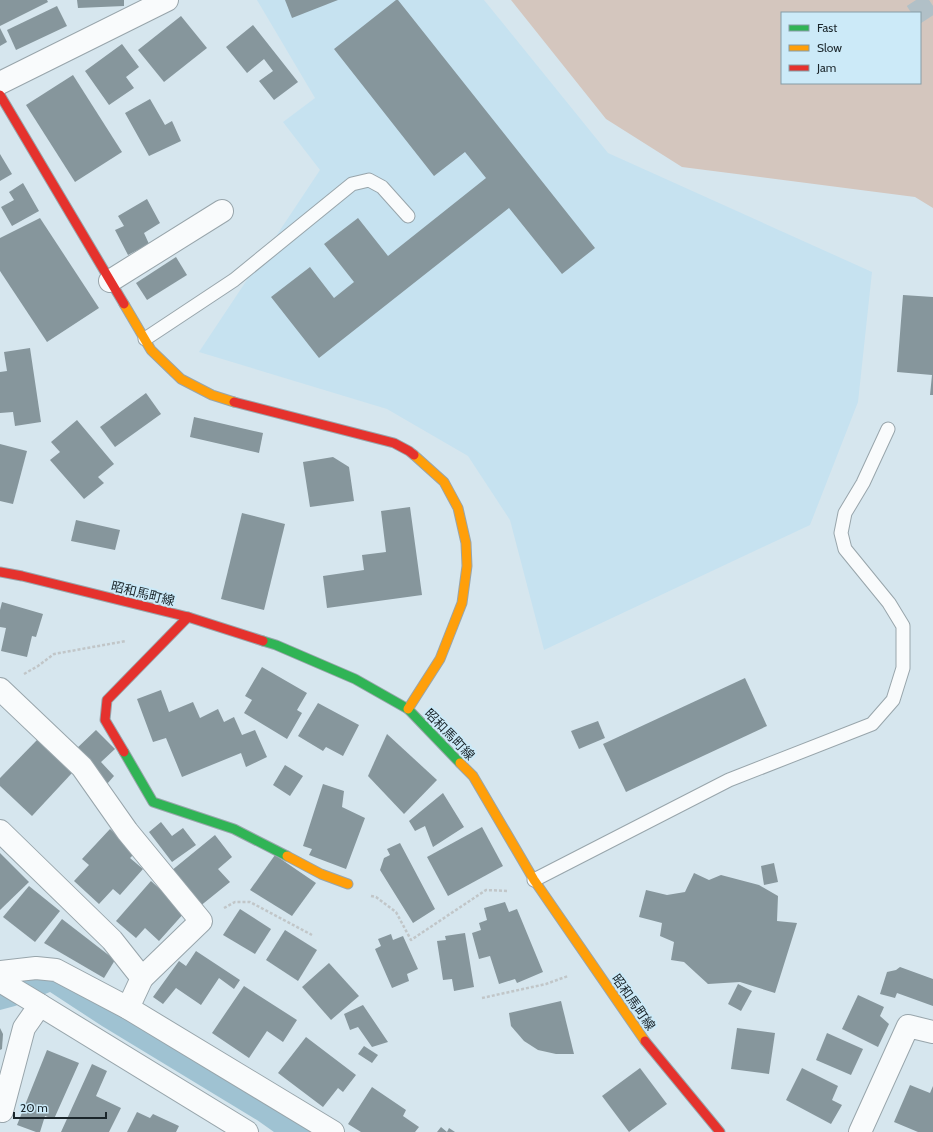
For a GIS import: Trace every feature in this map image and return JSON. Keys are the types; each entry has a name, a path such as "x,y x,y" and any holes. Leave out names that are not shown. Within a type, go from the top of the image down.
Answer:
{"street":[{"path":"0,83 142,6 167,0"},
{"path":"0,95 151,350 181,379 212,395 248,406 394,444 409,451 444,482 458,508 466,543 467,566 462,603 440,659 408,709"},
{"path":"110,281 222,211"},
{"name":"昭和馬町線","path":"0,572 22,576 188,617 276,645 355,678 408,709 473,776 537,884 648,1045 720,1132"},
{"path":"188,617 107,700 105,720 153,802 234,829 321,874 348,884"},
{"path":"0,689 82,767 127,831 201,921 142,978 128,1008"},
{"path":"0,832 112,940 142,978"},
{"path":"1,979 36,968 56,970 128,1008 333,1132"},
{"path":"1,979 37,1003 247,1132"},
{"path":"0,1110 2,1111 24,1028 37,1003"},
{"path":"860,1132 908,1026 933,1032"}],"lane":[{"path":"145,339 234,280 352,184 369,180 382,187 408,216"},
{"path":"537,884 729,780 872,724 893,700 903,668 903,626 889,603 845,549 841,533 845,513 862,483 888,429"}],"path":[{"path":"19,676 38,666 54,654 132,639"},
{"path":"370,896 376,897 396,912 411,940 486,890 509,891 527,897 537,884"},
{"path":"201,921 235,902 250,902 312,935"},
{"path":"482,998 546,984 594,967"}],"shaded area":[{"path":"257,0 484,0 608,153 872,272 858,402 810,525 544,650 510,520 468,456 387,409 199,352 320,170 283,122 315,98"},
{"path":"511,0 933,0 933,208 915,197 682,167 606,119"},
{"path":"61,976 313,1132 274,1132 257,1120 102,1026 50,992 15,1006 0,1010 0,990 24,979"}],"building":[{"path":"0,0 47,0 48,2 0,26"},
{"path":"77,0 124,0 124,6 78,8"},
{"path":"285,0 338,0 292,18"},
{"path":"396,0 398,0 595,248 562,274 509,208 319,358 271,297 310,267 334,298 354,282 324,244 358,218 388,256 486,178 465,152 434,176 334,49"},
{"path":"57,6 67,26 16,50 7,30"},
{"path":"181,16 207,48 164,82 138,50"},
{"path":"253,25 298,82 274,100 259,81 273,71 264,59 247,73 226,47"},
{"path":"0,28 7,42 0,46"},
{"path":"122,44 139,67 126,77 134,88 109,105 85,71"},
{"path":"73,75 122,152 75,182 26,105"},
{"path":"150,99 165,125 172,121 181,141 149,156 125,113"},
{"path":"0,154 12,174 0,181"},
{"path":"23,183 39,211 12,226 1,207 14,200 9,192"},
{"path":"147,199 160,223 144,233 149,244 128,255 115,230 124,226 118,216"},
{"path":"40,218 99,308 47,342 0,271 0,238"},
{"path":"176,257 187,275 147,300 136,283"},
{"path":"903,295 933,297 933,395 930,395 932,375 897,372"},
{"path":"30,348 41,422 15,426 13,412 0,413 0,372 7,371 4,352"},
{"path":"146,393 161,414 115,447 100,427"},
{"path":"194,417 263,433 259,453 190,437"},
{"path":"77,420 114,464 98,477 104,483 84,499 50,460 60,452 51,442"},
{"path":"0,444 27,451 13,504 0,501"},
{"path":"333,457 349,467 354,501 310,507 303,462"},
{"path":"410,507 422,595 327,608 323,576 364,570 362,555 386,552 381,511"},
{"path":"242,513 285,524 264,610 221,599"},
{"path":"76,520 120,530 115,550 71,541"},
{"path":"2,602 43,614 36,637 32,636 27,657 1,651 6,628 0,627 0,610"},
{"path":"262,667 307,693 297,710 302,713 287,739 244,713 252,700 245,696"},
{"path":"745,678 767,726 626,792 603,744"},
{"path":"161,690 169,712 193,702 200,718 218,709 224,722 234,717 242,735 255,730 267,757 246,767 241,753 182,777 166,738 153,742 137,699"},
{"path":"318,703 359,725 343,756 326,747 323,751 298,736"},
{"path":"598,721 605,738 579,749 571,731"},
{"path":"96,730 115,749 101,762 114,776 107,784 75,750"},
{"path":"387,734 437,780 404,814 368,776"},
{"path":"37,740 72,773 32,816 0,786 0,778"},
{"path":"285,765 303,776 290,796 273,785"},
{"path":"323,784 344,791 342,807 365,818 346,869 309,855 312,849 303,846"},
{"path":"443,793 464,827 433,847 425,826 415,831 409,821"},
{"path":"161,822 172,836 183,828 196,845 172,862 149,832"},
{"path":"482,827 503,866 448,896 427,857"},
{"path":"110,829 136,852 130,858 143,869 120,895 113,889 99,904 74,881 89,865 82,859"},
{"path":"215,835 232,857 218,869 230,882 199,907 171,871"},
{"path":"400,843 435,909 413,923 380,870 384,858 390,855 387,849"},
{"path":"0,853 29,882 0,910"},
{"path":"275,855 316,883 292,916 250,890"},
{"path":"774,863 778,882 764,885 761,866"},
{"path":"694,873 709,880 721,875 759,885 778,896 777,921 797,923 775,993 740,982 708,984 684,962 671,960 674,942 660,936 662,923 639,917 646,890 667,895 685,892"},
{"path":"151,881 185,912 159,941 145,928 136,938 116,921"},
{"path":"29,886 60,911 35,942 3,917"},
{"path":"505,902 509,912 517,909 543,972 517,983 515,979 499,984 490,956 479,959 472,933 481,930 479,923 487,920 484,908"},
{"path":"240,909 271,929 255,954 223,935"},
{"path":"62,919 115,960 104,978 44,943"},
{"path":"285,930 317,950 298,981 266,960"},
{"path":"465,933 474,987 454,991 452,979 443,980 437,941 446,940 445,936"},
{"path":"391,934 393,940 403,936 418,969 407,974 409,981 392,988 375,949 381,946 378,939"},
{"path":"196,951 240,980 234,989 219,978 201,1005 176,988 163,1004 153,997 179,961 186,966"},
{"path":"329,963 359,996 331,1020 302,987"},
{"path":"900,967 933,979 933,1006 897,993 895,998 880,994 887,972 896,970"},
{"path":"738,984 752,991 741,1011 728,1004"},
{"path":"244,986 297,1020 283,1042 267,1031 249,1058 212,1033"},
{"path":"858,995 884,1007 880,1016 889,1024 878,1047 842,1029"},
{"path":"561,1001 574,1054 556,1054 538,1050 524,1041 511,1026 509,1013"},
{"path":"363,1005 388,1042 372,1047 358,1027 350,1030 344,1014"},
{"path":"0,1028 3,1034 2,1049 0,1050"},
{"path":"737,1028 775,1033 769,1074 731,1069"},
{"path":"827,1033 863,1049 851,1075 816,1060"},
{"path":"306,1037 356,1075 343,1092 338,1088 323,1107 278,1073"},
{"path":"364,1046 378,1055 372,1063 358,1054"},
{"path":"47,1050 79,1063 54,1119 45,1116 40,1132 36,1132 17,1125"},
{"path":"92,1064 107,1071 96,1096 121,1108 109,1132 61,1132"},
{"path":"640,1068 667,1104 629,1132 602,1096"},
{"path":"802,1068 838,1086 832,1100 842,1105 831,1124 786,1100"},
{"path":"910,1085 930,1093 933,1086 933,1132 918,1132 894,1122"},
{"path":"372,1087 406,1110 403,1116 419,1127 415,1132 361,1132 348,1124"},
{"path":"137,1112 150,1118 153,1114 179,1126 176,1132 127,1132"},
{"path":"441,1127 447,1132 437,1132"},
{"path":"449,1128 455,1132 447,1132"}],"tunnel":[{"path":"916,0 933,26"}],"traffic: fast":[{"path":"263,641 276,645 355,679 408,709 460,763"},
{"path":"124,752 153,802 234,829 287,856"}],"traffic: slow":[{"path":"124,304 151,350 181,379 212,395 234,402"},
{"path":"408,709 440,659 462,603 467,566 466,543 458,508 444,482 414,455"},
{"path":"460,763 473,776 534,880 645,1041"},
{"path":"287,856 321,874 348,884"}],"traffic: jam":[{"path":"0,95 124,304"},
{"path":"234,402 394,443 414,455"},
{"path":"0,572 22,576 188,617 263,641"},
{"path":"124,752 105,720 107,700 188,617"},
{"path":"645,1041 720,1132"}]}
